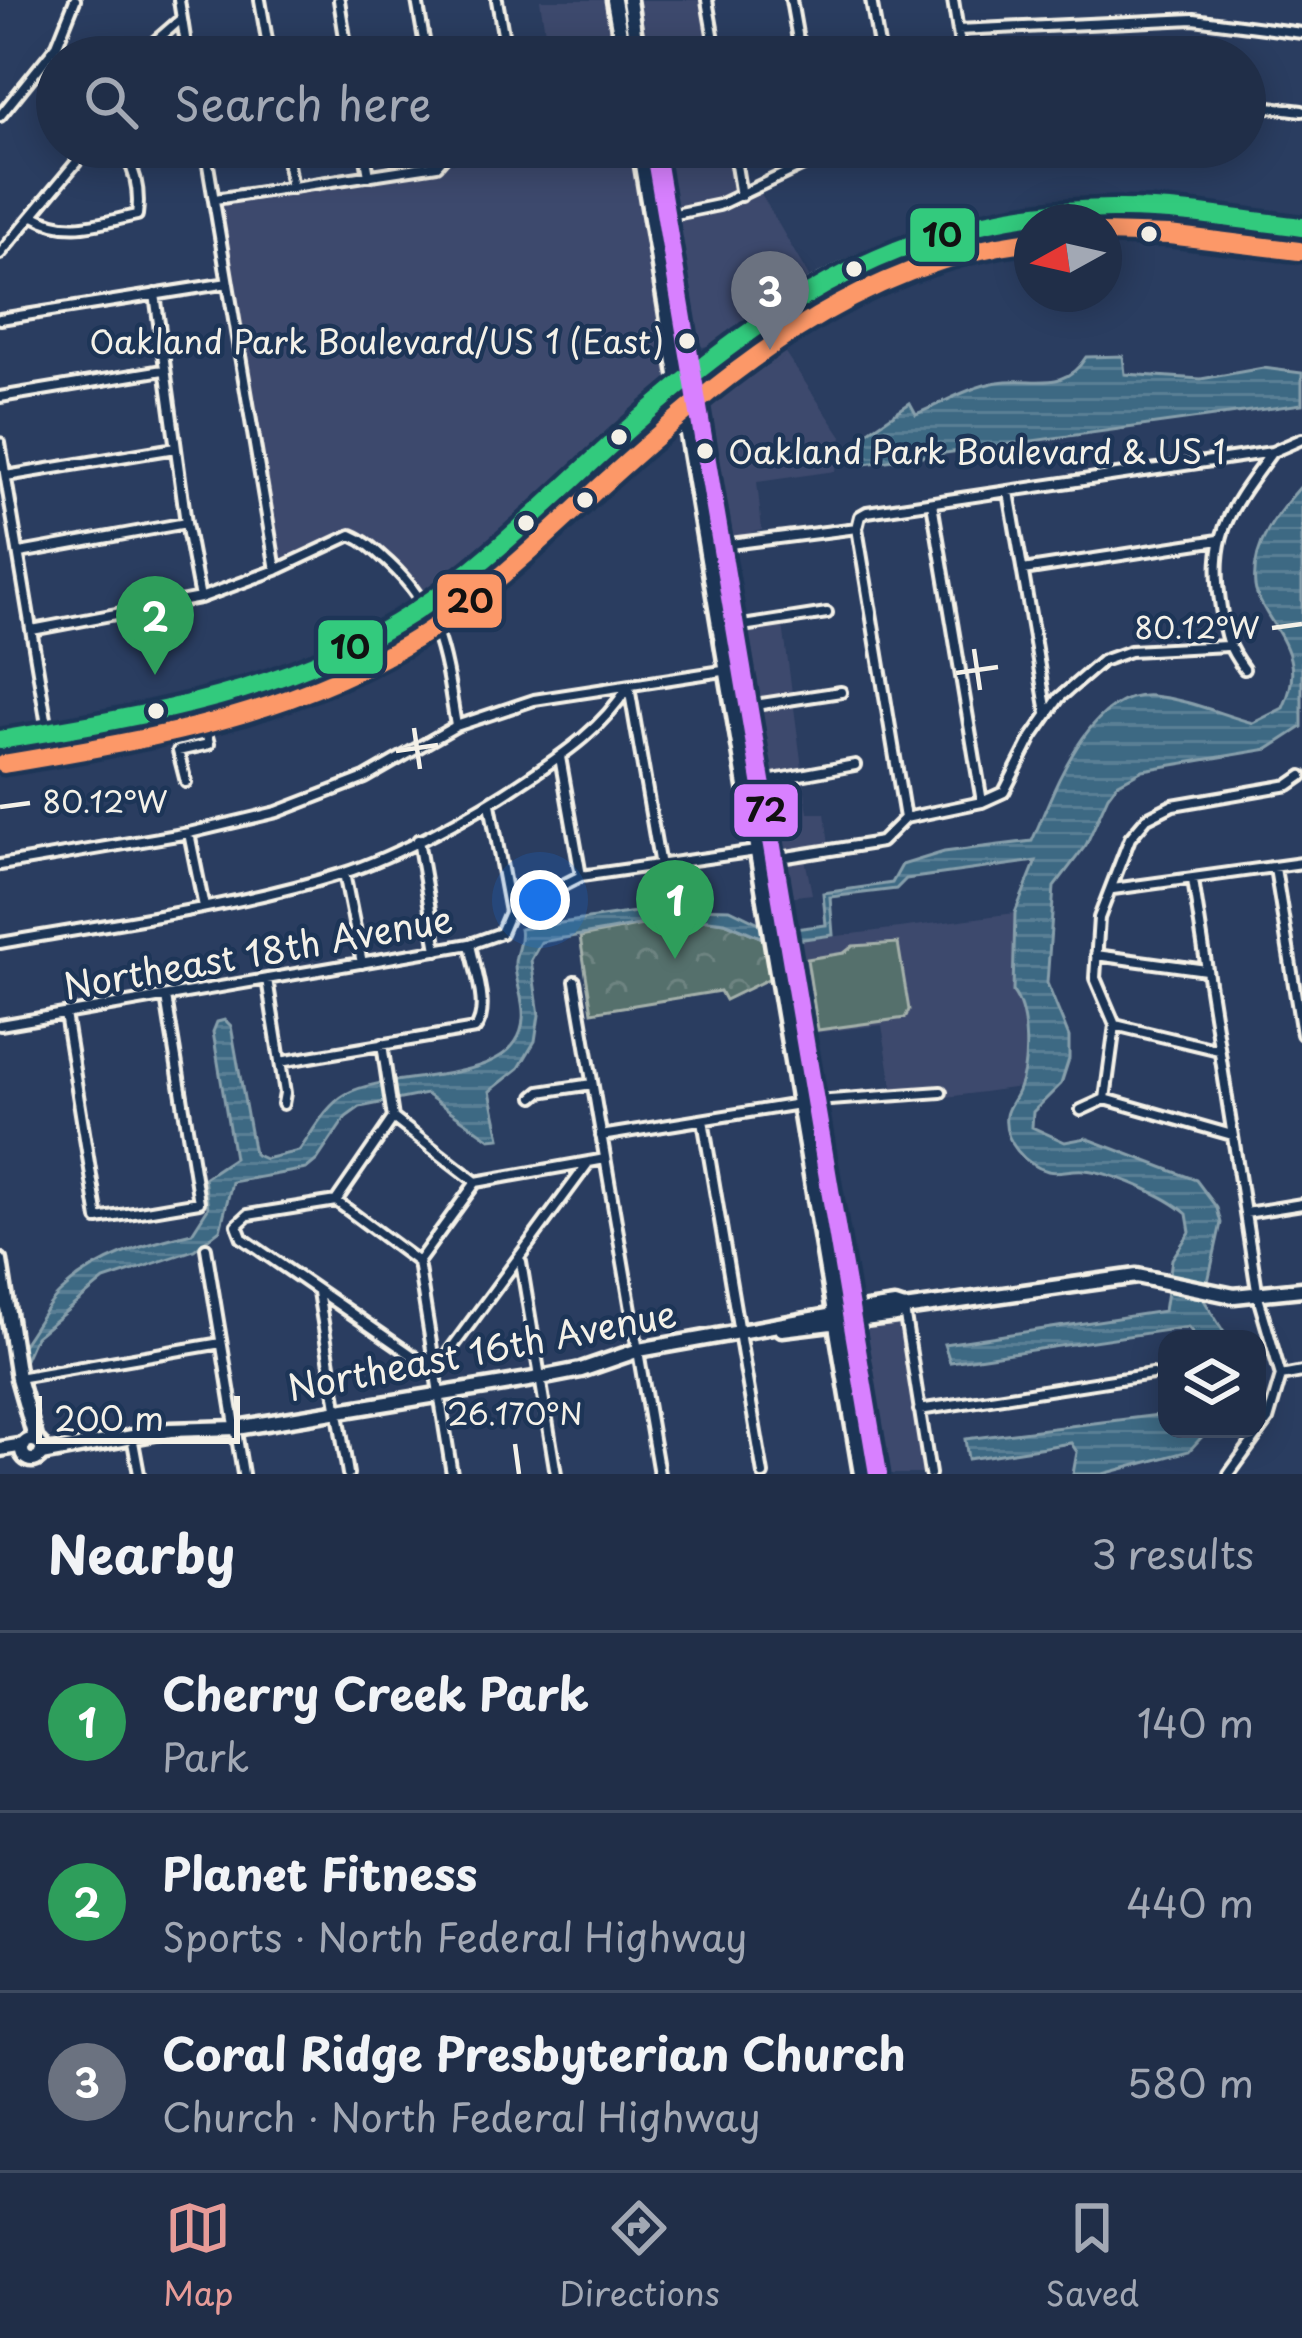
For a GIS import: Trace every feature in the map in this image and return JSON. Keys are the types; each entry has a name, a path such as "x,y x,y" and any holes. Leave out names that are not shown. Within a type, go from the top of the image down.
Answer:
{"main road":[{"path":"614,0 620,36"},
{"path":"628,0 634,36"},
{"path":"645,168 687,343 784,918 821,1100 818,1118 878,1474"},
{"path":"655,168 683,407 861,1474"},
{"path":"1122,209 1302,227"},
{"path":"1122,216 1135,210"},
{"path":"0,740 221,700 319,665 426,605 692,372 793,296 864,260 926,237 1014,217"},
{"path":"1122,226 1302,244"},
{"path":"0,757 203,721 264,704 343,673 434,619 775,330 851,286 958,245 1014,234"},
{"path":"851,286 853,271 864,260"},
{"path":"687,343 699,351 721,348"},
{"path":"568,508 570,491 588,475 590,464"},
{"path":"551,522 559,506 557,494"},
{"path":"702,527 709,527 720,541"},
{"path":"203,721 217,712 221,700"},
{"path":"59,747 60,740 75,728"},
{"path":"33,751 48,732"},
{"path":"758,851 774,859"},
{"path":"768,913 784,918"},
{"path":"796,1088 821,1100"},
{"path":"799,1104 818,1118"},
{"path":"0,1261 6,1342 33,1455"},
{"name":"Northeast 16th Avenue","path":"1,1449 33,1455 170,1430 236,1428 338,1413 580,1370 639,1350 1126,1277 1258,1297 1302,1289"}],"street":[{"path":"61,36 75,0"},
{"path":"179,0 184,36"},
{"path":"260,0 266,36"},
{"path":"339,0 345,36"},
{"path":"417,0 423,36"},
{"path":"497,0 503,36"},
{"path":"706,0 713,36"},
{"path":"791,0 797,36"},
{"path":"871,0 877,36"},
{"path":"953,0 959,36"},
{"path":"162,36 181,18"},
{"path":"958,30 1194,19 1302,33"},
{"path":"0,116 36,71"},
{"path":"1266,107 1302,111"},
{"path":"0,254 72,168"},
{"path":"34,216 68,229 136,215 140,194 130,168"},
{"path":"209,168 276,570"},
{"path":"289,168 292,188"},
{"path":"368,168 369,176"},
{"path":"215,199 418,168"},
{"path":"737,168 742,196"},
{"path":"658,218 742,196 790,168"},
{"path":"0,319 228,283"},
{"path":"155,294 200,598"},
{"path":"0,397 163,370"},
{"path":"905,818 857,528 860,516 1272,452 1302,439"},
{"path":"0,443 48,732"},
{"path":"6,476 176,448"},
{"path":"1244,669 1227,646 1218,587 1219,540 1227,518 1272,452"},
{"path":"1009,491 1047,715"},
{"path":"932,503 982,802"},
{"path":"20,553 186,523"},
{"path":"720,541 857,528"},
{"path":"32,630 200,598 276,570 346,536 358,536 434,619 456,726"},
{"path":"1023,570 1219,540"},
{"path":"736,627 827,613"},
{"path":"774,859 881,842 905,818 1004,793 1047,715 1102,661 1130,651 1227,646"},
{"path":"0,865 189,833 277,812 364,778 456,726 534,700 742,668"},
{"path":"0,943 204,907 344,873 490,804 610,716 628,685"},
{"path":"628,685 660,866"},
{"path":"748,706 841,692"},
{"path":"186,782 178,751 209,744 203,721"},
{"path":"560,757 580,876 758,851"},
{"path":"761,782 856,765"},
{"path":"1106,1100 1115,1025 1095,978 1099,918 1130,838 1147,818 1173,805 1289,785 1302,776"},
{"path":"490,804 510,912"},
{"path":"189,833 204,907"},
{"path":"418,839 437,950"},
{"path":"1112,890 1302,863"},
{"path":"1275,868 1302,1034"},
{"path":"344,873 362,963"},
{"name":"Northeast 18th Avenue","path":"0,1025 470,944 501,933 510,912 580,876"},
{"path":"1193,880 1258,1297 1281,1376 1268,1420 1229,1474"},
{"path":"280,1062 475,1029 482,1021 470,944"},
{"path":"1096,955 1206,970"},
{"path":"267,979 283,1104"},
{"path":"575,980 659,1474"},
{"path":"65,1013 98,1219 199,1202 166,997"},
{"path":"1115,1025 1219,1051"},
{"path":"336,1201 393,1118 382,1045"},
{"path":"534,1097 592,1084"},
{"path":"821,1100 941,1092"},
{"path":"1082,1110 1106,1100 1232,1136"},
{"path":"601,1136 799,1104"},
{"path":"393,1118 476,1181"},
{"path":"704,1120 763,1474"},
{"path":"452,1474 418,1262 476,1181 605,1159"},
{"path":"435,1371 589,1162"},
{"path":"418,1262 336,1201 248,1215 237,1225 242,1238 435,1371"},
{"path":"1246,1213 1302,1204"},
{"path":"206,1248 243,1474"},
{"path":"520,1260 556,1474"},
{"path":"318,1291 348,1474"},
{"path":"904,1309 930,1474"},
{"path":"18,1378 221,1343"},
{"path":"1281,1376 1302,1372"},
{"path":"919,1410 1152,1374"},
{"path":"132,1436 139,1474"}],"shaded area":[{"path":"540,0 612,0 619,36 546,36"},
{"path":"636,0 703,0 709,36 642,36"},
{"path":"421,168 641,168 674,379 419,597 400,572 353,531 276,570 215,199"},
{"path":"664,168 733,168 731,194 706,205 671,209"},
{"path":"760,192 809,277 703,347 692,340 673,219"},
{"path":"773,335 842,437 835,471 757,482 762,530 726,539 701,395"},
{"path":"1123,356 1125,374 1201,379 1263,368 1302,373 1302,404 865,464 854,448 869,431 910,403 916,414 988,384 1057,380 1086,357"},
{"path":"1302,485 1302,727 1268,749 1143,770 1117,784 1108,796 1086,845 1054,887 1047,983 1069,1037 1069,1059 1061,1084 1033,1112 1032,1127 1065,1142 1086,1138 1196,1180 1217,1208 1221,1223 1204,1300 1222,1330 1158,1330 950,1362 944,1344 1164,1311 1172,1259 1190,1232 1187,1214 1110,1175 1039,1168 1017,1151 1008,1134 1007,1113 1022,1080 1025,1054 1025,1026 1013,992 1015,913 1036,861 906,879 896,889 830,897 833,935 796,940 794,929 826,925 823,893 892,883 902,865 944,852 1032,841 1062,773 1091,727 1129,699 1152,696 1191,703 1253,723 1283,708 1291,681 1290,658 1258,596 1255,571 1262,543"},
{"path":"783,625 808,813 825,813 830,854 805,859 812,894 787,897 741,631"},
{"path":"690,904 691,908 730,909 763,925 765,939 725,922 684,917 541,942 531,960 539,1015 535,1041 519,1068 490,1091 500,1138 490,1139 426,1094 360,1107 346,1117 306,1169 232,1182 220,1230 194,1250 104,1280 35,1337 23,1364 20,1348 49,1306 74,1281 122,1254 192,1233 208,1208 204,1178 234,1158 213,1032 217,1022 225,1020 231,1026 254,1154 265,1159 299,1151 326,1112 346,1094 366,1086 476,1067 500,1057 516,1041 523,1019 515,964 520,929"},
{"path":"1015,913 1013,991 1021,1002 1025,1058 1020,1087 895,1104 882,1025 813,1033 799,941"},
{"path":"902,1317 926,1474 882,1474 856,1324"},
{"path":"1158,1415 1158,1438 1201,1438 1189,1451 1103,1474 1073,1474 1077,1452 1071,1443 968,1459 965,1439"}],"green space":[{"path":"684,917 725,922 765,939 770,978 725,1000 720,991 592,1012 580,937"},
{"path":"898,943 909,1010 905,1018 818,1030 807,959 844,953 853,946"}],"transit line":[{"name":"72","path":"658,168 878,1474"},
{"name":"10","path":"0,740 214,697 317,663 366,640 470,571 628,429 738,340 794,302 914,244 979,224 1048,212 1189,213 1302,227"},
{"name":"20","path":"1122,234 1299,251"},
{"name":"20","path":"4,764 222,720 326,685 376,661 469,602 690,408 793,332 848,299 906,273 967,253 1014,244"}],"place":[{"name":"Oakland Park Boulevard/US 1 (East)","path":"687,341"},
{"name":"Coral Ridge Presbyterian Church","path":"770,350"},
{"name":"Oakland Park Boulevard & US 1","path":"705,451"},
{"name":"Planet Fitness","path":"155,675"},
{"name":"Cherry Creek Park","path":"675,959"}]}
